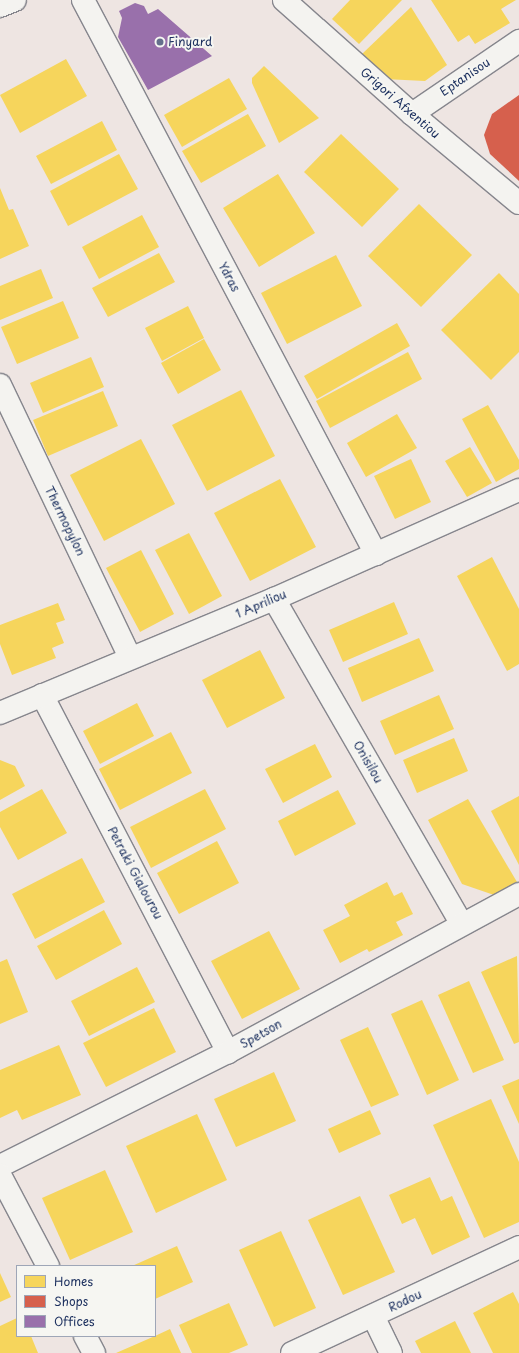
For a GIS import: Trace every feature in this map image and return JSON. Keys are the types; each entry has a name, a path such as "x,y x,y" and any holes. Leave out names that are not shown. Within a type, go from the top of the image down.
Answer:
{"street":[{"path":"0,6 15,0"},
{"name":"Ydras","path":"83,0 376,554"},
{"name":"Grigori Afxentiou","path":"284,0 412,114 519,203"},
{"name":"Eptanisou","path":"412,114 519,41"},
{"name":"Thermopylon","path":"1,387 130,657"},
{"name":"1 Apriliou","path":"0,713 130,657 274,599 519,490"},
{"name":"Onisilou","path":"274,599 462,924"},
{"name":"Petraki Gialourou","path":"42,695 228,1052"},
{"name":"Spetson","path":"0,1166 228,1052 519,894"},
{"path":"0,1175 47,1265"},
{"name":"Rodou","path":"292,1353 519,1248"},
{"path":"374,1316 391,1353"},
{"path":"86,1337 94,1353"}],"building: Homes":[{"path":"350,0 402,0 359,44 332,19"},
{"path":"431,0 516,0 501,9 510,23 475,44 469,35 458,42"},
{"path":"411,7 447,65 425,81 384,79 362,54"},
{"path":"66,59 87,96 20,133 0,95"},
{"path":"264,66 319,118 279,143 252,83 252,78"},
{"path":"229,78 247,109 182,147 164,115"},
{"path":"248,114 266,146 201,183 182,151"},
{"path":"102,121 117,150 51,184 36,156"},
{"path":"341,134 399,189 362,227 304,172"},
{"path":"119,154 138,189 68,226 50,191"},
{"path":"278,174 315,233 259,267 223,208"},
{"path":"0,188 9,210 13,209 29,246 0,259"},
{"path":"419,204 472,255 421,307 368,256"},
{"path":"142,215 159,247 99,279 82,247"},
{"path":"159,253 175,282 108,317 92,288"},
{"path":"336,255 362,306 287,344 261,293"},
{"path":"41,269 53,298 0,320 0,286"},
{"path":"499,273 519,294 519,352 491,380 441,330"},
{"path":"63,301 79,338 17,364 1,327"},
{"path":"188,306 204,338 162,361 145,328"},
{"path":"397,323 410,346 317,399 304,376"},
{"path":"204,339 221,370 178,394 161,363"},
{"path":"408,352 422,379 330,428 316,401"},
{"path":"91,357 104,387 43,413 30,383"},
{"path":"241,390 275,456 207,491 172,425"},
{"path":"103,391 118,426 48,456 33,420"},
{"path":"488,405 519,460 519,469 496,482 462,419"},
{"path":"397,414 417,448 366,477 347,443"},
{"path":"141,439 175,504 104,541 70,475"},
{"path":"470,447 492,483 467,497 445,461"},
{"path":"411,459 431,502 395,519 374,476"},
{"path":"280,479 316,547 250,581 214,513"},
{"path":"189,533 222,596 189,614 155,550"},
{"path":"141,550 174,614 140,632 106,568"},
{"path":"492,557 519,609 519,664 507,671 457,576"},
{"path":"394,602 408,634 343,662 329,630"},
{"path":"58,603 65,620 56,623 64,643 52,648 56,658 12,675 0,644 0,625"},
{"path":"419,638 434,671 362,702 348,668"},
{"path":"260,650 285,698 227,728 202,680"},
{"path":"439,695 454,729 395,755 380,721"},
{"path":"137,703 154,736 100,764 83,731"},
{"path":"171,732 192,773 120,810 99,769"},
{"path":"454,738 468,771 417,793 403,760"},
{"path":"315,744 332,777 283,803 265,769"},
{"path":"0,760 15,766 25,786 0,800"},
{"path":"42,789 67,833 18,860 0,827 0,812"},
{"path":"205,789 226,829 151,868 130,827"},
{"path":"338,790 356,824 295,856 278,821"},
{"path":"519,796 519,865 491,811"},
{"path":"468,799 517,882 494,895 462,884 428,820"},
{"path":"217,841 239,883 179,914 157,873"},
{"path":"82,858 105,902 35,939 12,894"},
{"path":"387,882 394,896 402,892 413,914 396,922 403,935 369,952 367,949 340,963 323,930 350,916 344,905"},
{"path":"104,910 122,944 56,980 37,946"},
{"path":"269,931 300,989 242,1019 211,961"},
{"path":"517,956 519,1042 514,1044 481,972"},
{"path":"7,959 28,1012 0,1024 0,962"},
{"path":"137,967 155,1002 89,1036 71,1001"},
{"path":"469,981 504,1060 473,1073 438,995"},
{"path":"422,1000 459,1080 427,1095 391,1014"},
{"path":"154,1008 176,1052 106,1087 83,1043"},
{"path":"368,1027 399,1095 371,1107 340,1040"},
{"path":"59,1045 81,1095 22,1120 17,1110 0,1118 0,1070"},
{"path":"274,1072 296,1121 236,1147 214,1099"},
{"path":"519,1079 519,1124 502,1086"},
{"path":"491,1099 519,1162 519,1222 484,1238 433,1125"},
{"path":"370,1110 381,1134 339,1153 328,1129"},
{"path":"197,1114 227,1180 156,1213 126,1146"},
{"path":"105,1170 133,1232 70,1260 42,1198"},
{"path":"430,1177 441,1201 452,1196 470,1237 432,1255 415,1218 402,1224 389,1195"},
{"path":"360,1196 395,1272 343,1295 308,1220"},
{"path":"281,1231 316,1308 274,1327 239,1250"},
{"path":"177,1246 193,1282 156,1299 156,1265 134,1265"},
{"path":"0,1273 11,1297 0,1302"},
{"path":"513,1292 519,1304 519,1353 493,1353 473,1313"},
{"path":"229,1303 248,1345 229,1353 192,1353 179,1325"},
{"path":"16,1318 16,1337 31,1337 38,1353 0,1353 0,1326"},
{"path":"455,1321 471,1353 421,1353 415,1341"},
{"path":"170,1329 181,1353 116,1353 153,1337 156,1337 156,1336"}],"building: Shops":[{"path":"519,95 519,181 490,154 484,135 492,114"}],"building: Offices":[{"path":"135,3 144,6 148,14 158,9 212,56 148,90 118,37 122,18 119,11"}],"place":[{"name":"Finyard","path":"160,42"}]}
